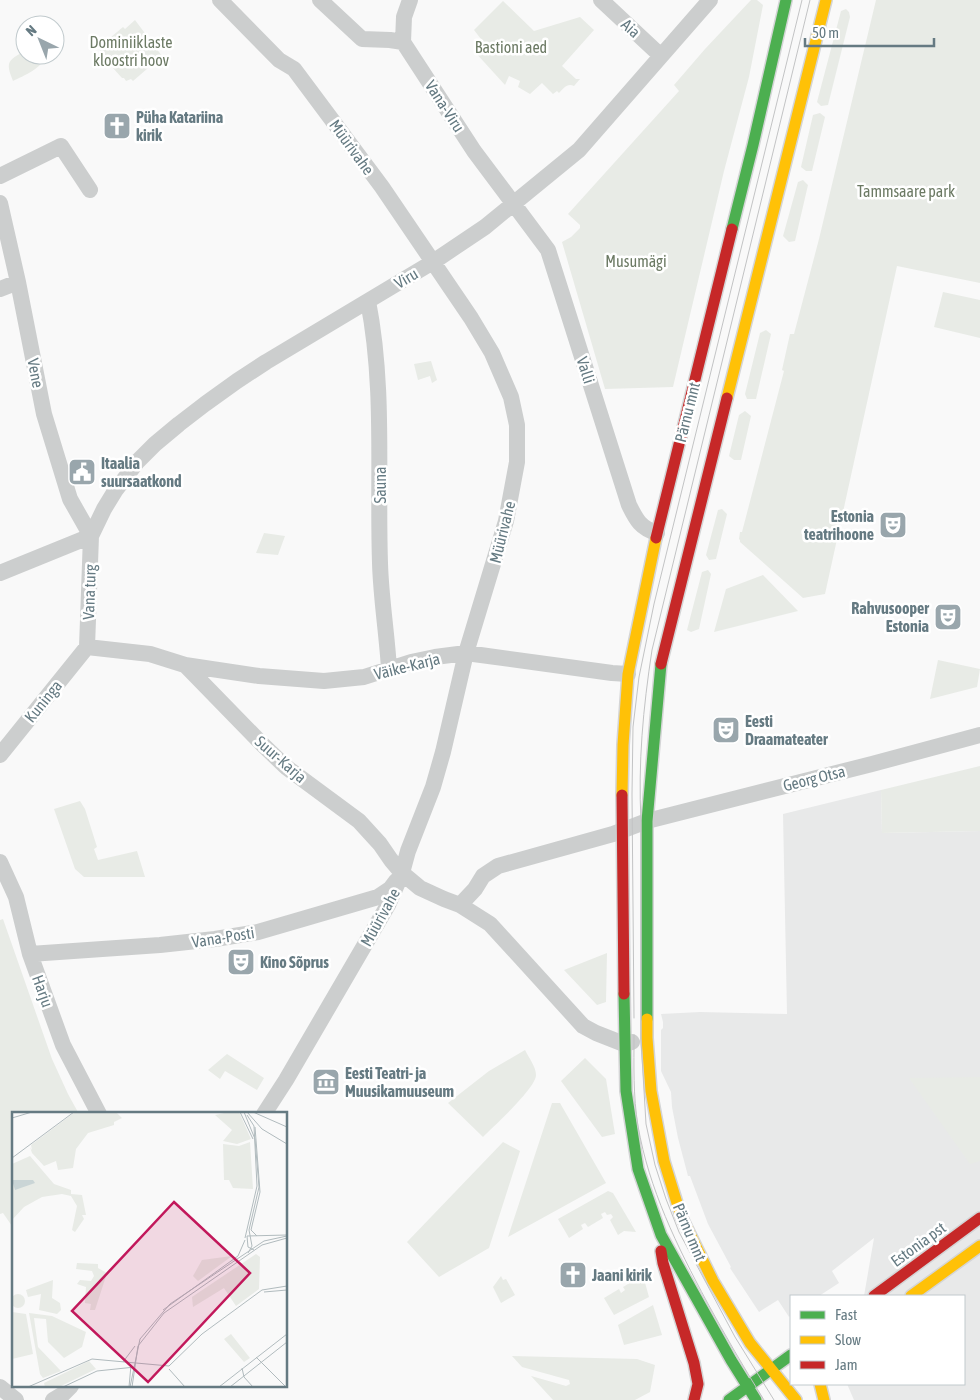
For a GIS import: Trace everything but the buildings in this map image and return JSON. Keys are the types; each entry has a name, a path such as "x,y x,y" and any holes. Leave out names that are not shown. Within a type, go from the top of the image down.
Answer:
{"main road":[{"name":"Pärnu mnt","path":"756,1400 728,1355 661,1235 638,1169 626,1091 624,1044 623,745 628,674 657,533 786,0"},
{"name":"Pärnu mnt","path":"796,1400 750,1343 713,1281 681,1216 661,1146 651,1092 647,1038 647,821 661,661 826,0"},
{"name":"Estonia pst","path":"875,1295 950,1242 980,1218"},
{"path":"661,1235 660,1244 663,1263 694,1363 698,1384 694,1400"},
{"path":"912,1295 980,1246"},
{"path":"729,1400 790,1357"},
{"path":"820,1385 824,1400"}],"street":[{"name":"Müürivahe","path":"220,0 279,60 294,69 382,187 471,318 492,353 511,397 517,425 517,462 506,521 466,653 433,787 408,851 402,873 388,905 265,1112"},
{"path":"320,0 362,39 403,42 404,17 410,0"},
{"name":"Aia","path":"601,0 661,56"},
{"name":"Viru","path":"91,536 115,491 138,461 155,444 237,381 433,262 485,227 579,150 710,0"},
{"name":"Vana-Viru","path":"403,42 469,143 513,204"},
{"path":"0,176 61,146 90,190"},
{"name":"Vene","path":"0,203 44,414 70,499 91,536"},
{"name":"Valli","path":"513,204 548,250 629,505 637,520 647,530 657,533"},
{"path":"0,289 18,282"},
{"name":"Sauna","path":"368,301 375,352 380,443 380,564 389,670"},
{"path":"0,573 91,536"},
{"name":"Vana turg","path":"87,647 91,536"},
{"name":"Suur-Karja","path":"87,647 150,654 185,665 286,767 359,821 380,844 402,873 420,888 460,905 490,924 583,1026 624,1044"},
{"name":"Kuninga","path":"0,755 87,647"},
{"name":"Väike-Karja","path":"185,665 259,676 324,682 364,677 411,662 466,653 628,674"},
{"name":"Georg Otsa","path":"647,821 872,764 980,734"},
{"path":"460,905 475,889 482,876 498,866 613,834 647,821"},
{"name":"Harju","path":"0,862 16,897 30,954 63,1045 98,1112"},
{"name":"Vana-Posti","path":"30,954 178,944 258,932 378,897 390,889 402,873"},
{"path":"624,1044 647,1038"},
{"path":"0,1387 16,1400"},
{"path":"53,1400 69,1388"}],"shaded area":[{"path":"881,790 882,833 980,831 980,1400 854,1400 847,1385 965,1385 965,1295 864,1295 874,1238 832,1271 839,1283 821,1295 790,1295 789,1317 778,1300 759,1312 730,1268 708,1224 690,1176 688,1176 678,1138 671,1092 661,1071 661,1030 663,1022 661,1014 700,1012 787,1014 783,814"}],"green space":[{"name":"Musumägi","path":"751,0 757,0 763,5 749,77 724,171 673,387 605,389 562,242 571,237 580,228 580,225 568,214 679,91 674,85"},
{"name":"Tammsaare park","path":"876,0 980,0 980,283 897,266 825,594 803,598 740,542 739,539 784,371 782,370 790,334 794,334 819,239"},
{"name":"Bastioni aed","path":"503,1 534,31 580,17 594,30 562,66 576,79 580,79 574,86 567,86 559,93 557,91 553,94 542,83 530,94 518,87 520,81 509,76 505,85 474,51 484,43 474,30"},
{"path":"846,9 850,17 828,105 821,106 817,102 841,11"},
{"name":"Dominiiklaste kloostri hoov","path":"135,20 162,56 133,81 131,79 126,81 112,67 113,65 98,48 123,27 125,29"},
{"path":"15,57 15,65 40,65 13,81 9,70 12,59"},
{"path":"820,113 825,117 812,171 806,171 801,167 813,115"},
{"path":"803,180 808,185 795,241 789,242 783,236 798,182"},
{"path":"943,292 980,300 980,338 934,327"},
{"path":"766,330 771,334 756,399 747,399 745,394 760,333"},
{"path":"431,361 437,380 432,383 430,376 418,380 414,364"},
{"path":"745,411 751,416 741,460 734,460 729,456 739,415"},
{"path":"722,509 727,514 716,559 709,560 706,555 718,510"},
{"path":"264,533 285,536 278,555 256,553"},
{"path":"708,570 711,574 699,629 691,632 687,630 702,572"},
{"path":"763,575 798,611 714,632 726,589"},
{"path":"938,660 980,669 977,687 930,699"},
{"path":"980,766 980,831 882,833 881,790"},
{"path":"80,801 85,809 97,847 94,849 98,860 137,851 145,877 84,877 75,869 54,809"},
{"path":"3,919 52,1059 78,1112 12,1112 12,1226 3,1213 0,1214 0,920"},
{"path":"607,953 606,1002 597,1005 564,970"},
{"path":"525,1050 535,1069 534,1081 522,1098 483,1137 448,1103 489,1071"},
{"path":"227,1054 264,1078 257,1090 225,1071 220,1079 208,1070"},
{"path":"585,1058 606,1079 615,1134 602,1137 561,1081"},
{"path":"980,1077 980,1161 970,1164 909,1078"},
{"path":"552,1103 560,1103 606,1183 508,1237"},
{"path":"503,1142 520,1151 489,1248 439,1277 407,1242"},
{"path":"608,1191 613,1193 636,1232 624,1231 618,1235 610,1220 613,1217 605,1212 601,1214 603,1218 588,1227 585,1223 581,1225 583,1229 569,1238 558,1219"},
{"path":"501,1276 503,1280 506,1279 515,1295 501,1303 493,1287"},
{"path":"638,1278 640,1281 644,1279 649,1297 614,1315 604,1298 619,1289 621,1293 625,1290 623,1287"},
{"path":"653,1305 662,1335 624,1345 618,1325"},
{"path":"512,1356 637,1359 655,1365 650,1392 635,1400 553,1400 531,1376 566,1386 570,1384 569,1380 522,1367"}],"tram line":[{"path":"634,1018 632,794 633,727 639,677 654,604 802,0"},
{"path":"774,1400 735,1337 679,1232 655,1165 646,1124 641,1040 640,778 646,693 652,650 810,0"},
{"path":"634,1035 636,1115 649,1172 657,1195 665,1217 696,1281 764,1400"}],"traffic: fast":[{"path":"732,229 786,0"},
{"path":"647,1019 647,821 661,664"},
{"path":"624,994 626,1091 638,1169 661,1235 731,1360 756,1400"},
{"path":"729,1400 790,1356"}],"traffic: slow":[{"path":"727,398 826,0"},
{"path":"622,795 628,674 656,538"},
{"path":"647,1019 651,1091 664,1161 681,1216 713,1281 750,1343 796,1400"},
{"path":"912,1295 980,1246"},
{"path":"820,1385 824,1400"}],"traffic: jam":[{"path":"656,538 732,229"},
{"path":"661,664 727,398"},
{"path":"622,795 624,994"},
{"path":"875,1295 980,1218"},
{"path":"661,1251 694,1363 698,1384 694,1400"}],"place":[{"name":"Püha Katariina kirik","path":"117,126"},
{"name":"Itaalia suursaatkond","path":"82,472"},
{"name":"Estonia teatrihoone","path":"893,525"},
{"name":"Rahvusooper Estonia","path":"948,617"},
{"name":"Eesti Draamateater","path":"726,730"},
{"name":"Kino Sõprus","path":"241,962"},
{"name":"Eesti Teatri- ja Muusikamuuseum","path":"326,1082"},
{"name":"Jaani kirik","path":"573,1275"}]}
